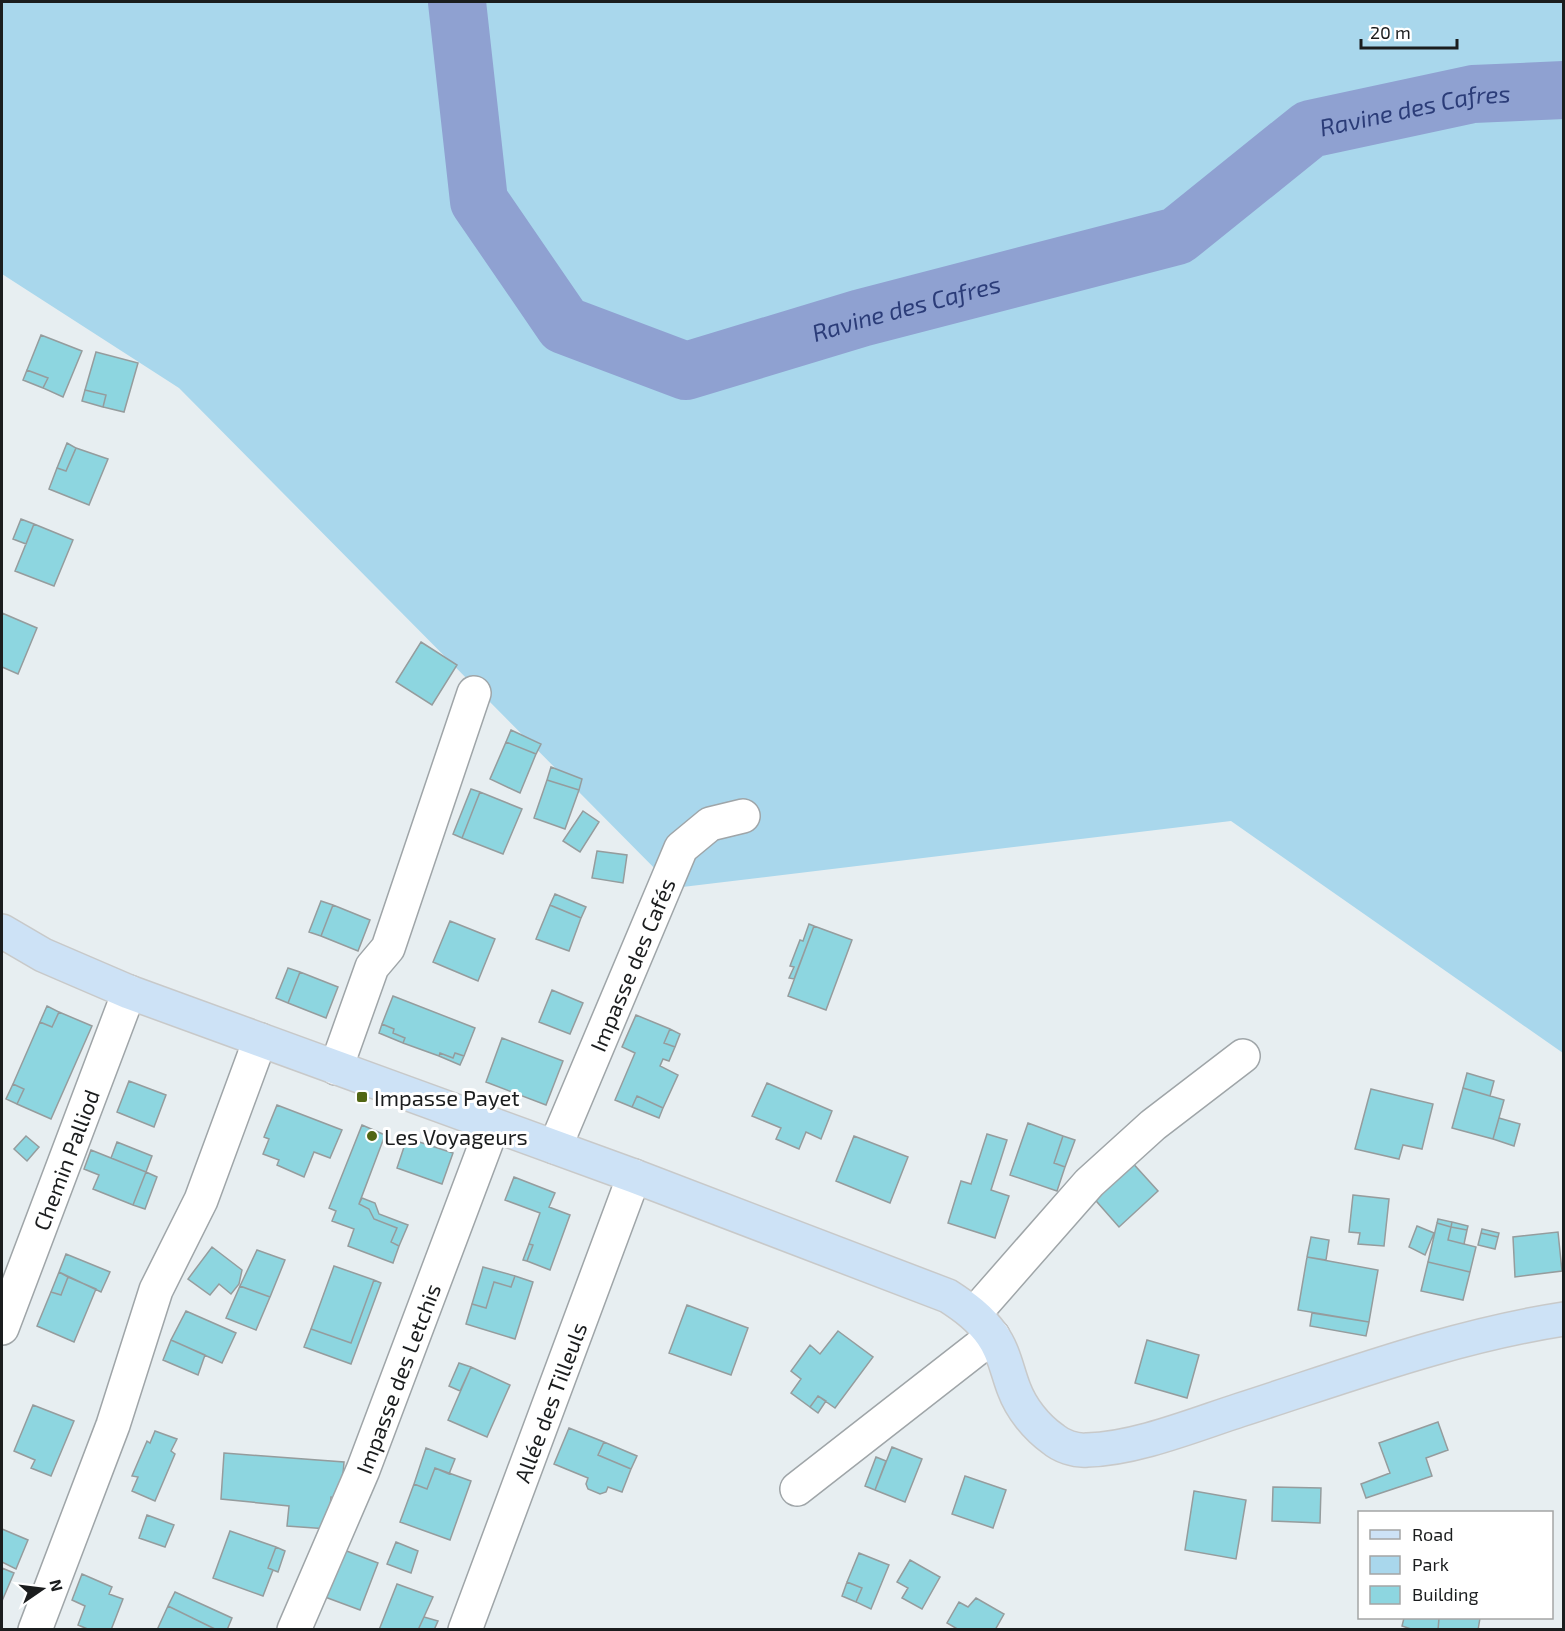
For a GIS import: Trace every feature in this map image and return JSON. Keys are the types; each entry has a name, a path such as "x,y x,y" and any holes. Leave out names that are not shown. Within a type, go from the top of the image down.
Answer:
{"main road":[{"path":"2,931 43,955 129,992 634,1176 948,1296 983,1325 1006,1362 1014,1390 1034,1422 1053,1440 1070,1448 1086,1450 1141,1442 1442,1346 1517,1327 1563,1319"}],"street":[{"path":"336,1068 372,967 388,948 474,693"},
{"name":"Impasse des Cafés","path":"555,1147 681,848 710,825 743,816"},
{"name":"Chemin Palliod","path":"2,1328 129,992"},
{"path":"35,1629 113,1425 156,1290 201,1200 260,1040"},
{"path":"797,1489 983,1325 1089,1184 1153,1125 1243,1056"},
{"name":"Impasse des Letchis","path":"294,1629 363,1470 494,1125"},
{"name":"Allée des Tilleuls","path":"465,1629 634,1176"}],"green space":[{"path":"2,2 1563,2 1563,1053 1231,821 674,888 179,388 2,274"}],"building":[{"path":"41,335 82,351 63,397 43,388 48,378 27,370"},
{"path":"96,352 138,363 124,412 103,407 106,395 85,390"},
{"path":"27,370 48,378 43,388 23,380"},
{"path":"85,390 106,395 103,407 82,401"},
{"path":"67,443 76,448 66,471 57,468"},
{"path":"76,448 108,459 89,505 49,489 57,468 66,471"},
{"path":"21,519 34,524 26,544 13,539"},
{"path":"34,524 73,540 54,586 15,571"},
{"path":"2,613 37,628 18,674 2,667"},
{"path":"421,642 457,665 432,705 396,682"},
{"path":"511,730 541,744 536,754 506,742"},
{"path":"506,742 536,754 520,793 490,779"},
{"path":"551,767 582,779 579,790 547,780"},
{"path":"547,780 579,790 565,829 534,818"},
{"path":"471,789 480,792 462,838 453,834"},
{"path":"480,792 522,809 503,854 462,838"},
{"path":"583,811 599,822 580,852 563,841"},
{"path":"597,851 627,855 623,883 592,878"},
{"path":"555,894 586,907 581,918 550,905"},
{"path":"321,901 333,905 321,936 309,932"},
{"path":"333,905 370,920 358,951 321,936"},
{"path":"550,905 581,918 569,951 536,939"},
{"path":"450,921 495,939 478,981 433,962"},
{"path":"809,924 814,926 794,979 789,978 794,967 790,966"},
{"path":"814,926 852,940 826,1010 788,996"},
{"path":"288,968 300,972 288,1003 276,998"},
{"path":"300,972 338,987 326,1018 288,1003"},
{"path":"552,990 583,1003 570,1034 539,1022"},
{"path":"393,996 475,1028 464,1056 455,1053 453,1058 440,1053 439,1056 403,1043 405,1038 393,1033 394,1029 382,1024"},
{"path":"47,1006 59,1012 52,1027 40,1022"},
{"path":"59,1012 92,1026 51,1119 17,1104 24,1089 13,1084 40,1022 52,1027"},
{"path":"636,1015 670,1029 664,1043 675,1047 669,1061 663,1059 660,1066 678,1075 663,1108 637,1096 632,1107 615,1100 635,1053 622,1047"},
{"path":"382,1024 394,1029 393,1033 405,1038 403,1043 379,1033"},
{"path":"670,1029 680,1034 675,1047 664,1043"},
{"path":"502,1038 563,1061 546,1105 486,1082"},
{"path":"440,1053 453,1058 455,1053 464,1056 460,1065 439,1056"},
{"path":"1467,1073 1494,1081 1490,1096 1463,1088"},
{"path":"129,1081 166,1095 154,1127 117,1112"},
{"path":"767,1083 832,1111 821,1139 806,1132 799,1149 776,1139 781,1128 752,1116"},
{"path":"13,1084 24,1089 17,1104 6,1099"},
{"path":"1463,1088 1504,1100 1493,1139 1452,1128"},
{"path":"1371,1089 1433,1104 1422,1149 1403,1145 1399,1159 1355,1149"},
{"path":"637,1096 663,1108 659,1118 632,1107"},
{"path":"277,1105 342,1130 330,1158 314,1152 304,1177 277,1165 279,1160 263,1154 269,1139 264,1137"},
{"path":"1499,1118 1520,1124 1514,1146 1493,1139"},
{"path":"1028,1123 1063,1136 1054,1163 1065,1167 1057,1191 1010,1175"},
{"path":"362,1125 385,1135 359,1204 369,1209 374,1219 397,1228 391,1242 399,1246 393,1263 348,1246 354,1229 332,1221 336,1211 329,1208"},
{"path":"987,1134 1007,1140 991,1190 1009,1196 995,1238 948,1223 961,1181 971,1184"},
{"path":"26,1136 39,1147 27,1161 14,1149"},
{"path":"854,1136 908,1157 890,1203 836,1181"},
{"path":"1063,1136 1075,1140 1065,1167 1054,1163"},
{"path":"407,1138 453,1153 442,1184 397,1168"},
{"path":"117,1142 152,1156 146,1172 111,1158"},
{"path":"91,1150 146,1172 133,1205 93,1189 99,1175 84,1169"},
{"path":"1129,1159 1158,1191 1119,1227 1090,1194"},
{"path":"146,1172 157,1177 145,1209 133,1205"},
{"path":"514,1177 555,1193 549,1207 570,1215 550,1270 527,1261 533,1245 529,1244 540,1213 505,1200"},
{"path":"1353,1195 1389,1199 1384,1246 1358,1244 1360,1233 1349,1232"},
{"path":"362,1198 375,1203 379,1214 408,1225 399,1246 391,1242 397,1228 374,1219 369,1209 359,1204"},
{"path":"1438,1219 1452,1222 1451,1227 1437,1223"},
{"path":"1452,1222 1468,1226 1467,1230 1451,1227"},
{"path":"1437,1223 1451,1227 1448,1240 1476,1247 1470,1272 1428,1262"},
{"path":"1417,1226 1434,1233 1425,1255 1409,1247"},
{"path":"1451,1227 1467,1230 1464,1244 1448,1240"},
{"path":"1482,1229 1499,1233 1498,1237 1481,1233"},
{"path":"1558,1232 1562,1271 1515,1277 1513,1237"},
{"path":"1481,1233 1498,1237 1495,1249 1478,1245"},
{"path":"1311,1237 1329,1240 1326,1260 1307,1257"},
{"path":"529,1244 533,1245 527,1261 523,1260"},
{"path":"212,1247 242,1270 239,1284 231,1294 219,1284 210,1295 188,1279"},
{"path":"257,1250 285,1260 270,1297 240,1286"},
{"path":"66,1254 110,1272 101,1292 59,1272"},
{"path":"1307,1257 1378,1270 1369,1322 1298,1310"},
{"path":"1428,1262 1470,1272 1463,1300 1421,1291"},
{"path":"334,1266 374,1280 351,1343 311,1329"},
{"path":"483,1267 515,1276 511,1287 494,1282 486,1308 472,1304"},
{"path":"59,1272 68,1277 61,1295 51,1292"},
{"path":"515,1276 533,1282 515,1339 466,1324 472,1304 486,1308 494,1282 511,1287"},
{"path":"68,1277 96,1289 74,1342 37,1326 51,1292 61,1295"},
{"path":"374,1280 381,1283 351,1364 304,1347 311,1329 351,1343"},
{"path":"240,1286 270,1297 256,1330 226,1318"},
{"path":"687,1305 748,1328 731,1375 669,1353"},
{"path":"186,1311 236,1333 222,1363 171,1340"},
{"path":"1312,1313 1369,1322 1366,1336 1310,1326"},
{"path":"838,1331 873,1357 835,1408 818,1396 810,1407 791,1393 801,1379 791,1371 810,1345 820,1354"},
{"path":"171,1340 205,1355 198,1375 163,1360"},
{"path":"1147,1340 1199,1355 1187,1398 1135,1383"},
{"path":"459,1363 471,1367 460,1391 449,1386"},
{"path":"471,1367 510,1385 487,1437 448,1420"},
{"path":"818,1396 826,1401 818,1413 810,1407"},
{"path":"33,1405 74,1421 51,1476 31,1468 35,1460 14,1451"},
{"path":"1438,1422 1448,1450 1426,1458 1432,1476 1366,1498 1361,1484 1390,1473 1379,1443"},
{"path":"569,1428 604,1442 598,1455 631,1469 622,1492 608,1487 606,1492 600,1494 588,1489 586,1484 588,1478 554,1464"},
{"path":"155,1431 177,1439 171,1451 175,1454 155,1501 132,1491 138,1477 132,1476 147,1441 150,1443"},
{"path":"604,1442 637,1456 631,1469 598,1455"},
{"path":"892,1447 922,1459 905,1502 875,1490"},
{"path":"426,1448 455,1459 449,1474 435,1468 427,1489 414,1484"},
{"path":"224,1453 344,1462 341,1498 331,1497 328,1529 287,1526 289,1506 221,1499"},
{"path":"876,1457 886,1461 875,1490 865,1486"},
{"path":"435,1468 471,1481 450,1540 400,1522 414,1484 427,1489"},
{"path":"965,1476 1006,1490 993,1528 952,1514"},
{"path":"1273,1487 1321,1488 1320,1523 1272,1521"},
{"path":"1194,1491 1246,1500 1236,1559 1185,1550"},
{"path":"147,1515 174,1525 165,1547 139,1538"},
{"path":"2,1529 28,1540 16,1569 2,1562"},
{"path":"230,1531 276,1547 268,1568 273,1570 263,1596 213,1578"},
{"path":"396,1542 418,1551 411,1573 387,1564"},
{"path":"276,1547 285,1551 278,1572 268,1568"},
{"path":"344,1550 378,1563 360,1610 325,1597"},
{"path":"859,1553 889,1565 871,1609 856,1602 862,1588 847,1582"},
{"path":"910,1560 940,1577 922,1609 902,1598 908,1588 897,1582"},
{"path":"2,1568 14,1573 2,1601"},
{"path":"82,1574 112,1587 109,1594 123,1599 111,1630 90,1630 78,1625 85,1606 72,1600"},
{"path":"847,1582 862,1588 856,1602 842,1596"},
{"path":"397,1584 433,1597 418,1630 379,1630"},
{"path":"175,1592 232,1618 227,1630 217,1630 168,1606"},
{"path":"976,1598 1004,1614 995,1630 959,1630 947,1623 959,1602 968,1607"},
{"path":"168,1606 217,1630 157,1630"},
{"path":"424,1617 438,1621 434,1630 418,1630"},
{"path":"1404,1619 1439,1619 1438,1630 1414,1630 1402,1626"},
{"path":"1439,1619 1480,1619 1478,1630 1438,1630"}],"waterway":[{"name":"Ravine des Cafres","path":"457,2 479,201 564,325 686,371 861,318 1177,236 1310,129 1473,94 1564,90"}],"place":[{"name":"Impasse Payet","path":"362,1097"},
{"name":"Les Voyageurs","path":"372,1136"}]}
